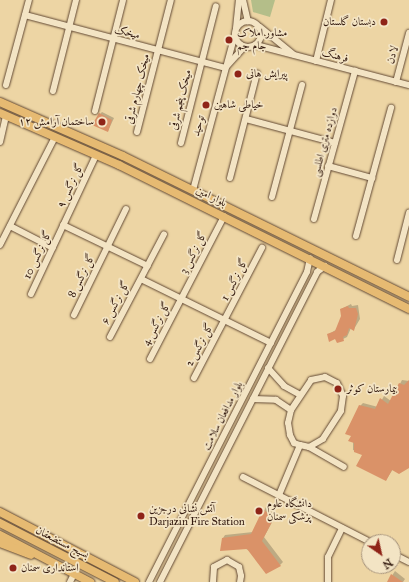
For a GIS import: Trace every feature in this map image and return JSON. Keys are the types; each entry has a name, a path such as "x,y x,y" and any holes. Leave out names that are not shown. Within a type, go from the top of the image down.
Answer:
{"main road":[{"name":"بلوار امین","path":"0,102 123,156 252,218 409,297"},
{"name":"بلوار امین","path":"3,114 119,165 310,258 409,309"},
{"path":"119,165 123,156"},
{"path":"249,228 252,218"},
{"path":"376,293 381,283"},
{"path":"0,512 135,582"},
{"name":"بسیج مستضعفان","path":"0,524 115,582"},
{"name":"بسیج مستضعفان","path":"0,535 90,582"},
{"path":"0,543 51,561"}],"street":[{"path":"6,85 29,0"},
{"path":"53,91 76,0"},
{"path":"95,111 123,0"},
{"name":"میخک چهارم شرقی","path":"137,132 171,0"},
{"name":"توحید","path":"193,190 235,32 240,0"},
{"path":"243,0 248,21"},
{"path":"316,61 331,0"},
{"name":"میخک پنجم شرقی","path":"181,143 216,6"},
{"name":"میخک","path":"25,16 225,68"},
{"path":"259,26 262,34 256,45 244,47 237,42 235,32 240,23 248,21 259,26 294,55"},
{"name":"لادن","path":"396,82 409,33"},
{"name":"فرهنگ","path":"256,45 409,85"},
{"name":"توحید","path":"225,68 244,47"},
{"name":"دوازده متری اطلسی","path":"314,219 355,71"},
{"path":"230,178 258,73"},
{"path":"272,197 302,85"},
{"path":"356,236 391,108"},
{"path":"0,142 3,114"},
{"path":"246,119 334,143"},
{"path":"0,245 55,137"},
{"name":"گل نرگس ۹","path":"63,225 96,155"},
{"path":"328,166 372,178"},
{"name":"گل نرگس 8","path":"74,315 126,209"},
{"path":"397,260 409,213"},
{"name":"گل نرگس 3","path":"181,299 224,216"},
{"path":"63,225 148,266"},
{"name":"گل نرگس 10","path":"31,294 63,225"},
{"path":"10,226 53,248"},
{"name":"گل نرگس ۶","path":"110,337 164,234"},
{"name":"گل نرگس 1","path":"225,320 262,248"},
{"name":"بلوار مدافعان سلامت","path":"150,579 307,272 310,258"},
{"name":"بلوار مدافعان سلامت","path":"160,581 315,275 325,266"},
{"path":"307,272 313,272 315,275"},
{"path":"141,279 271,343"},
{"name":"گل نرگس 4","path":"150,359 181,299"},
{"name":"گل نرگس 2","path":"194,378 225,320"},
{"path":"268,368 284,386 300,395"},
{"path":"309,448 323,439 341,411 343,396 337,383 325,377 311,380 300,395 291,410 288,423 290,435 294,443 309,448 344,467"},
{"path":"253,399 276,400 291,410"},
{"path":"231,422 235,427 238,426"},
{"path":"222,439 230,442"},
{"path":"278,495 300,445"},
{"path":"243,477 361,538"},
{"path":"328,582 328,557 342,528"},
{"path":"212,582 214,567 227,560 239,567 241,582"},
{"path":"70,582 74,574"},
{"path":"150,579 160,581"}],"green space":[{"path":"251,0 275,0 270,17 253,12"}],"building":[{"name":"ساختمان آرامش ۱۲","path":"99,113 112,120 108,132 92,125"},
{"path":"348,306 349,308 356,308 358,314 354,331 349,328 347,335 343,337 344,341 337,343 335,339 329,342 327,334 335,331 341,316 340,309"},
{"path":"409,380 409,468 399,474 392,470 386,481 356,466 362,455 354,452 354,443 348,441 351,436 345,434 359,405 375,409 380,398 388,404 399,383 404,385"},
{"path":"263,509 274,518 262,541 281,566 266,574 247,549 220,551 222,538 251,534"},
{"path":"391,574 403,582 387,582"}],"place":[{"name":"دبستان گلستان","path":"384,22"},
{"name":"مشاور املاک جام جم","path":"229,40"},
{"name":"پیرایش هانی","path":"238,74"},
{"name":"خیاطی شاهین","path":"206,105"},
{"name":"ساختمان آرامش ۱۲","path":"102,122"},
{"name":"بیمارستان کوثر","path":"338,389"},
{"name":"دانشگاه علوم پزشکی سمنان","path":"259,511"},
{"name":"آتش نشانی درجزین Darjazin Fire Station","path":"141,516"},
{"name":"استانداری سمنان","path":"13,568"}]}
